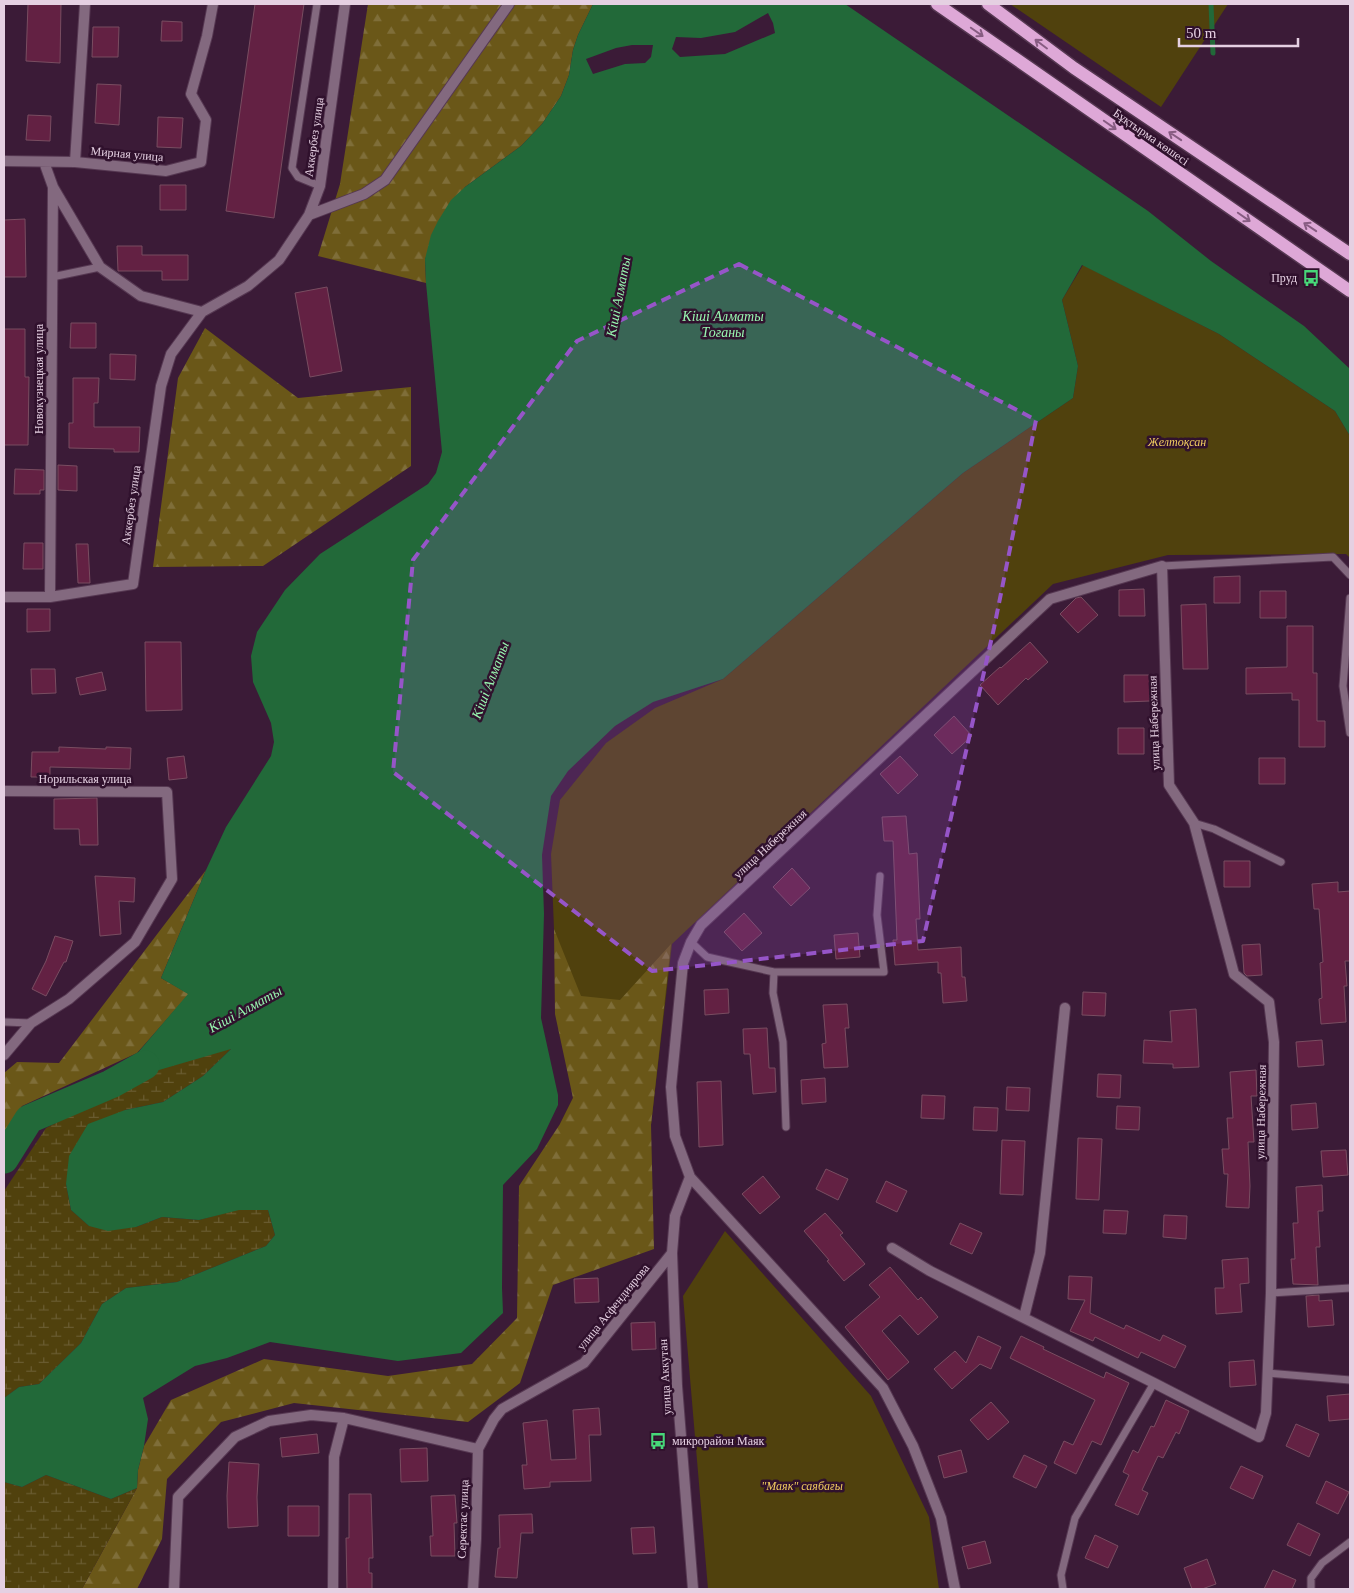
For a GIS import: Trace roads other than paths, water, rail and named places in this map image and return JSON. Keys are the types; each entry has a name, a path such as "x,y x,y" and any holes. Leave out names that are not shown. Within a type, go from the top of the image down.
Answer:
{"main road":[{"name":"Бұқтырма көшесі","path":"937,4 1350,291"},
{"name":"Бұқтырма көшесі","path":"988,4 1074,68 1350,254"}],"street":[{"path":"75,162 85,4"},
{"name":"Мирная улица","path":"4,161 75,162 166,171 201,162 206,120 191,94 207,36 213,4"},
{"name":"Аккербез улица","path":"4,597 50,597 133,584 161,386 171,354 202,312 248,286 279,260 309,216 320,186 345,4"},
{"path":"309,216 364,194 385,180 509,4"},
{"name":"Новокузнецкая улица","path":"44,162 53,187 50,597"},
{"path":"53,187 100,267 141,296 202,312"},
{"name":"улица Набережная","path":"690,1176 675,1136 671,1087 683,963 701,925 1050,599 1162,566 1169,785 1194,822 1234,974 1270,1002 1274,1042 1272,1293 1266,1413 1258,1437 930,1271 892,1248"},
{"name":"Норильская улица","path":"4,791 167,792 172,879 135,942 69,999 31,1023"},
{"path":"1024,1317 1040,1253 1065,1008"},
{"path":"4,1055 31,1023"},
{"path":"672,1253 675,1216 690,1176 884,1388 913,1446 941,1518 955,1589"},
{"name":"улица Асфендиярова","path":"478,1449 494,1419 502,1409 584,1363 672,1253"},
{"name":"улица Аккутан","path":"672,1253 677,1386 693,1589"},
{"path":"174,1589 178,1497 235,1437 269,1421 311,1415 344,1418 478,1449"},
{"path":"333,1589 334,1457 344,1418"},
{"name":"Серектас улица","path":"473,1589 478,1449"}],"lane":[{"path":"317,4 292,168 298,177 320,186"},
{"path":"52,276 100,267"},
{"path":"1162,566 1333,557 1350,575"},
{"path":"1350,598 1343,686 1350,733"},
{"path":"1194,822 1214,829 1281,862"},
{"path":"692,942 707,957 774,972 884,972 877,915 880,876"},
{"path":"774,972 773,992 783,1042 786,1127"},
{"path":"4,1022 31,1023"},
{"path":"1272,1293 1350,1288"},
{"path":"1268,1373 1350,1380"},
{"path":"1063,1589 1061,1575 1075,1518 1154,1383"},
{"path":"1311,1589 1311,1578 1322,1563 1350,1542"}],"water":[{"name":"Кіші Алматы Тоғаны","path":"593,4 845,4 1148,211 1211,261 1304,326 1350,369 1350,436 1335,411 1219,334 1082,265 1062,300 1078,366 1073,398 963,473 723,679 653,702 615,726 568,771 551,796 542,855 544,914 541,1018 558,1095 558,1105 537,1149 503,1185 503,1313 461,1353 398,1361 270,1342 227,1358 195,1366 143,1398 148,1419 138,1470 137,1488 111,1499 46,1475 22,1487 4,1482 4,1398 19,1387 39,1384 81,1343 102,1304 126,1288 177,1282 266,1246 275,1235 268,1210 239,1210 199,1220 162,1217 136,1227 108,1231 89,1226 71,1210 66,1184 69,1156 88,1124 125,1110 163,1102 203,1076 231,1049 111,1084 188,994 161,978 226,827 271,756 274,742 271,723 253,682 251,656 257,632 285,590 320,554 428,484 436,473 442,452 425,259 431,235 451,200 465,187 521,146 542,124 561,96 569,75 573,50","holes":["768,13 775,33 725,54 680,57 672,49 676,37 701,38 735,32","632,45 653,45 651,57 645,63 625,64 593,74 586,59 616,48"]}],"waterway":[{"path":"1211,4 1213,53"},
{"name":"Кіші Алматы","path":"4,1159 29,1119 111,1084 145,1065"}],"place":[{"name":"Пруд","path":"1311,278"},
{"name":"микрорайон Маяк","path":"658,1441"}],"park label":[{"name":"Желтоқсан","path":"1177,442"},
{"name":"\"Маяк\" саябағы","path":"802,1486"}]}
